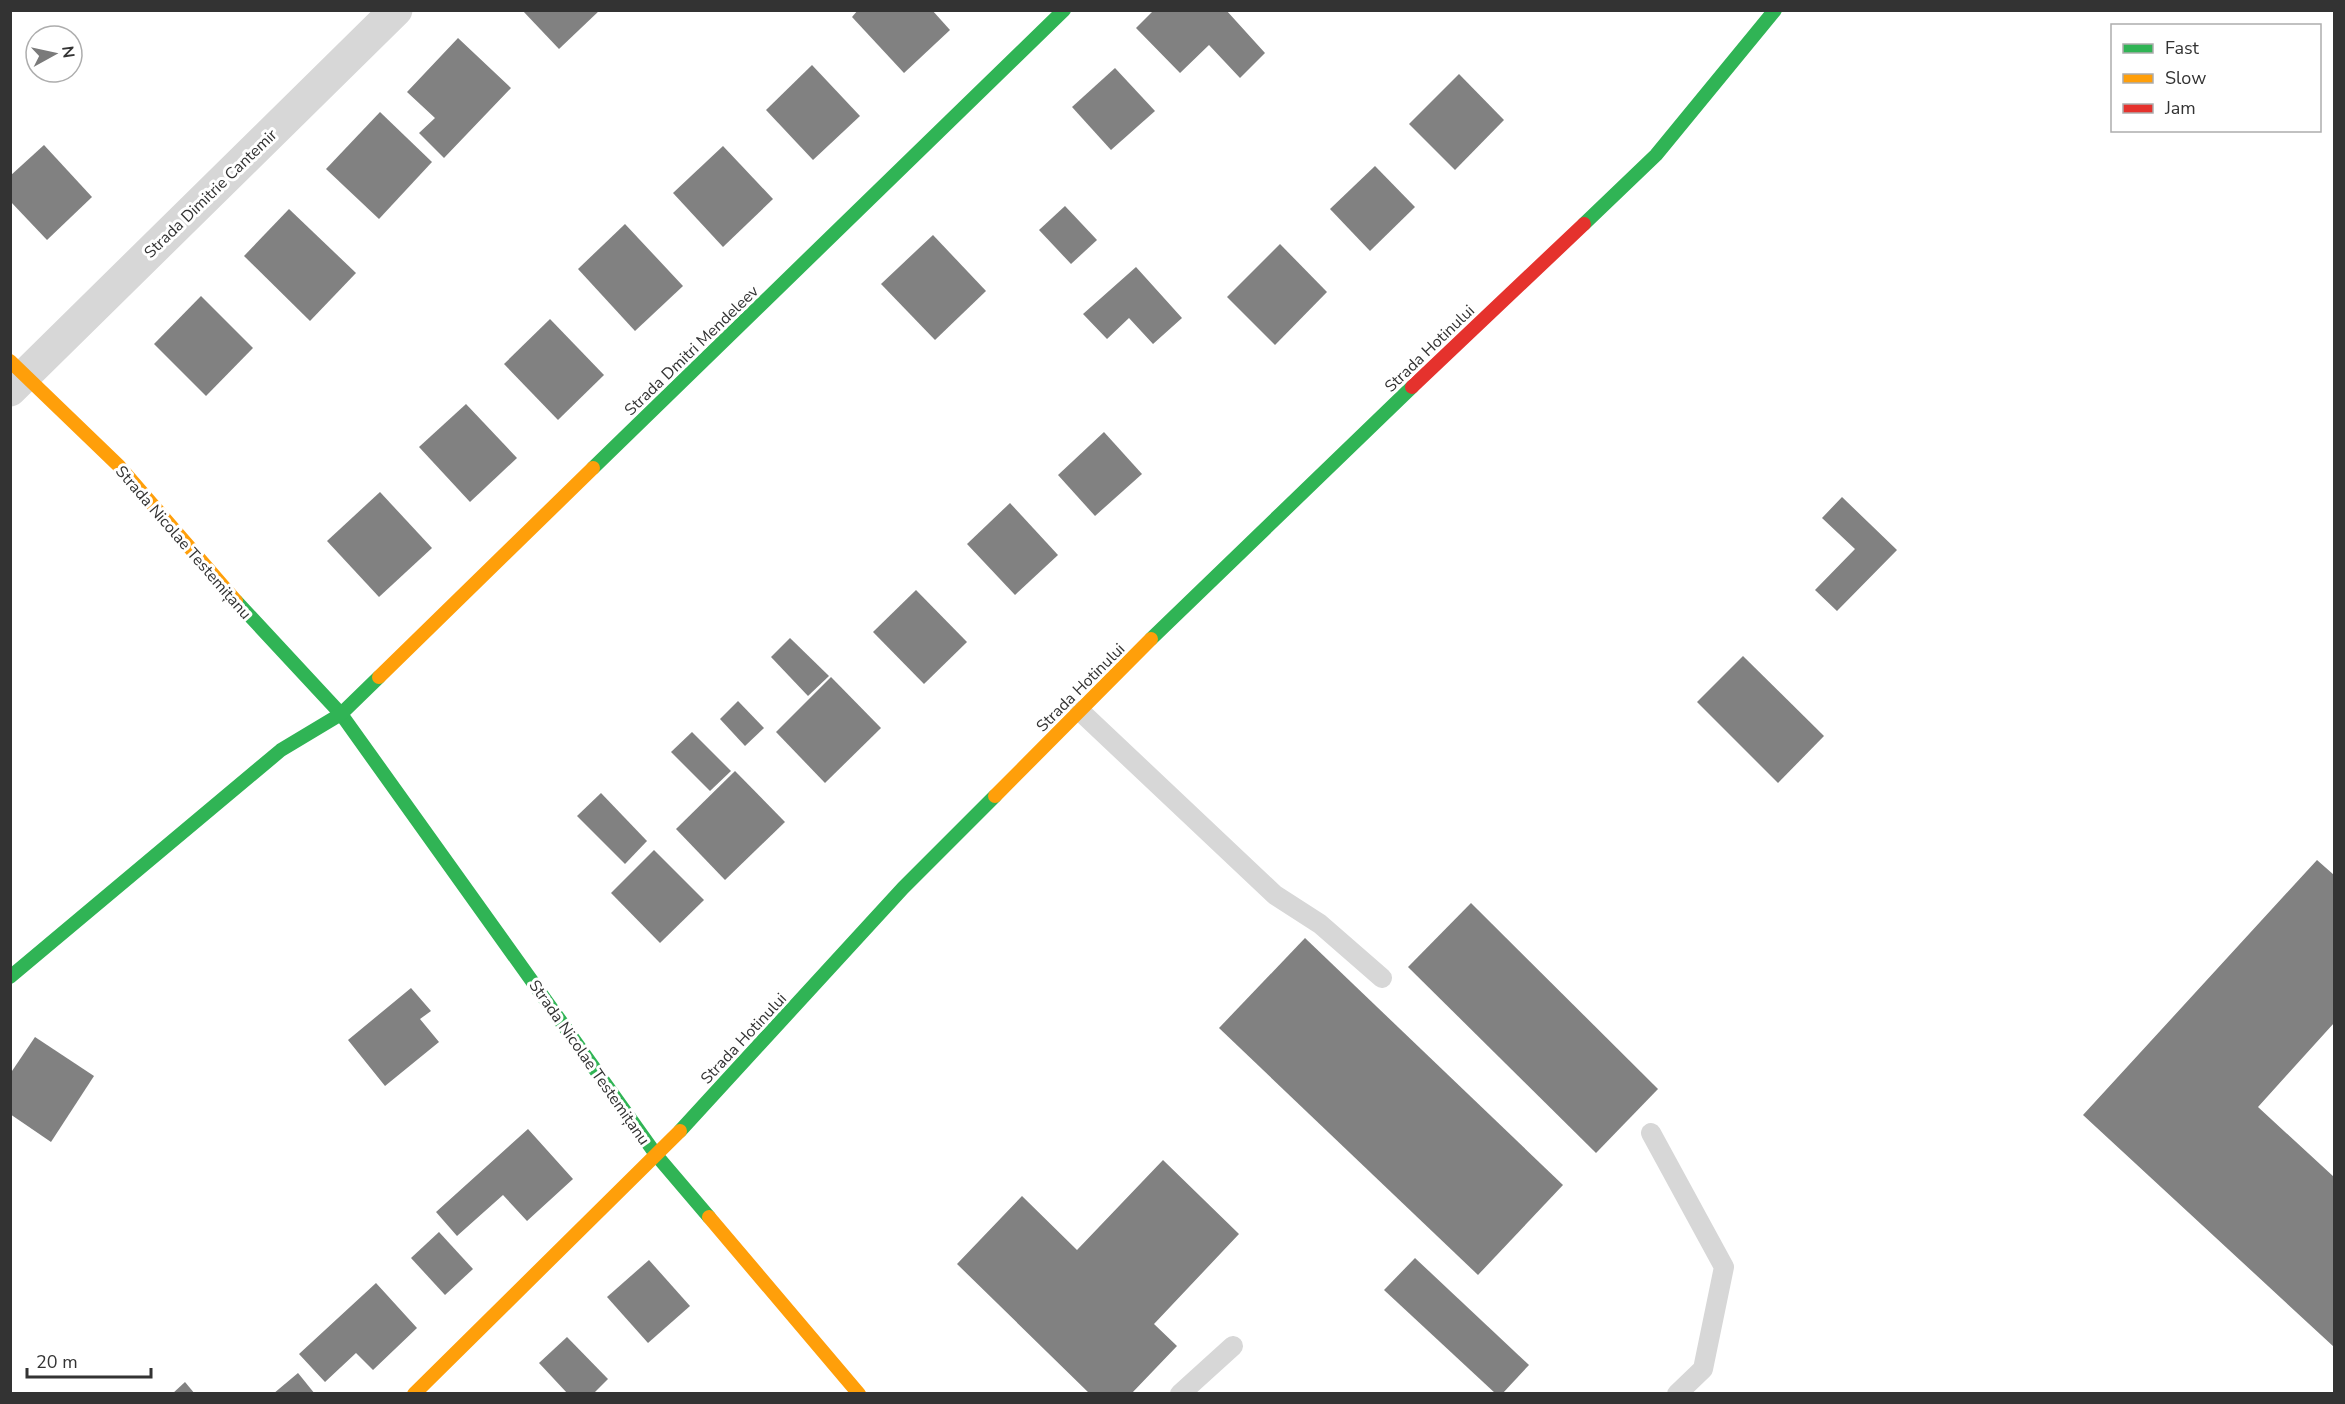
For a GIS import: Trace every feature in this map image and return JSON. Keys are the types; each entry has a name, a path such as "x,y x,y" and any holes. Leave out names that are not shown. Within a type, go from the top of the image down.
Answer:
{"street":[{"name":"Strada Dimitrie Cantemir","path":"15,375 396,10"},
{"name":"Strada Dmitri Mendeleev","path":"341,714 1064,10"},
{"name":"Strada Hotinului","path":"414,1394 657,1156 903,888 1223,567 1656,155 1775,10"},
{"name":"Strada Nicolae Testemițanu","path":"15,375 119,466 249,617 341,714 657,1156 859,1394"},
{"path":"10,976 281,750 341,714"}],"lane":[{"path":"1080,711 1275,895 1320,924 1382,978"},
{"path":"1651,1133 1724,1266 1703,1369 1677,1394"},
{"path":"1180,1394 1233,1346"}],"building":[{"path":"522,10 600,10 559,49"},
{"path":"858,10 932,10 950,30 904,73 852,17"},
{"path":"1154,10 1226,10 1265,53 1240,78 1209,45 1180,73 1136,28"},
{"path":"458,38 511,88 444,158 419,133 435,118 407,92"},
{"path":"812,65 860,116 813,160 766,110"},
{"path":"1115,68 1155,111 1111,150 1072,107"},
{"path":"1459,74 1504,120 1455,170 1409,124"},
{"path":"380,112 432,162 379,219 326,169"},
{"path":"44,145 92,197 47,240 10,201 10,176"},
{"path":"723,146 773,199 723,247 673,193"},
{"path":"1375,166 1415,207 1370,251 1330,209"},
{"path":"1065,206 1097,240 1071,264 1039,230"},
{"path":"289,209 356,273 310,321 244,256"},
{"path":"625,224 683,286 635,331 578,269"},
{"path":"933,235 986,291 935,340 881,284"},
{"path":"1280,244 1327,292 1275,345 1227,297"},
{"path":"1136,267 1182,318 1153,344 1129,318 1107,339 1083,314"},
{"path":"201,296 253,348 206,396 154,344"},
{"path":"550,319 604,375 558,420 504,364"},
{"path":"466,404 517,458 470,502 419,447"},
{"path":"1104,432 1142,474 1095,516 1058,475"},
{"path":"380,492 432,548 379,597 327,541"},
{"path":"1842,497 1897,550 1837,611 1815,590 1855,549 1822,518"},
{"path":"1010,503 1058,555 1015,595 967,544"},
{"path":"916,590 967,642 924,684 873,632"},
{"path":"790,638 829,676 808,696 771,657"},
{"path":"1743,656 1824,736 1778,783 1697,702"},
{"path":"831,677 881,728 825,783 776,732"},
{"path":"738,701 764,728 745,746 720,719"},
{"path":"692,732 731,771 710,791 671,752"},
{"path":"735,771 785,822 725,880 676,829"},
{"path":"601,793 647,841 625,864 577,816"},
{"path":"654,850 704,900 660,943 611,893"},
{"path":"2317,860 2334,875 2334,1023 2258,1107 2334,1177 2334,1347 2083,1115"},
{"path":"1471,903 1658,1089 1596,1153 1408,967"},
{"path":"1305,938 1563,1185 1478,1275 1219,1028"},
{"path":"411,988 431,1011 420,1019 439,1042 385,1086 348,1040"},
{"path":"35,1037 94,1076 51,1142 10,1114 10,1074"},
{"path":"528,1129 573,1179 527,1221 503,1195 457,1236 436,1212"},
{"path":"1163,1160 1239,1234 1154,1324 1177,1346 1131,1394 1090,1394 957,1264 1022,1196 1077,1250"},
{"path":"439,1232 473,1269 445,1295 411,1258"},
{"path":"1415,1258 1529,1365 1502,1394 1496,1394 1384,1290"},
{"path":"649,1260 690,1306 648,1343 607,1297"},
{"path":"376,1283 417,1328 373,1370 356,1353 325,1382 299,1354"},
{"path":"567,1337 608,1379 593,1394 568,1394 539,1363"},
{"path":"298,1373 315,1394 273,1394"},
{"path":"185,1382 195,1394 172,1394"}],"traffic: fast":[{"path":"593,468 1064,10"},
{"path":"1584,224 1656,155 1775,10"},
{"path":"1151,639 1412,387"},
{"path":"236,601 341,714 657,1156 709,1217"},
{"path":"10,977 281,750 341,714 379,677"},
{"path":"680,1131 903,888 995,796"}],"traffic: slow":[{"path":"10,361 119,466 236,601"},
{"path":"379,677 593,468"},
{"path":"995,796 1151,639"},
{"path":"414,1394 680,1131"},
{"path":"709,1217 859,1394"}],"traffic: jam":[{"path":"1412,387 1584,224"}]}
